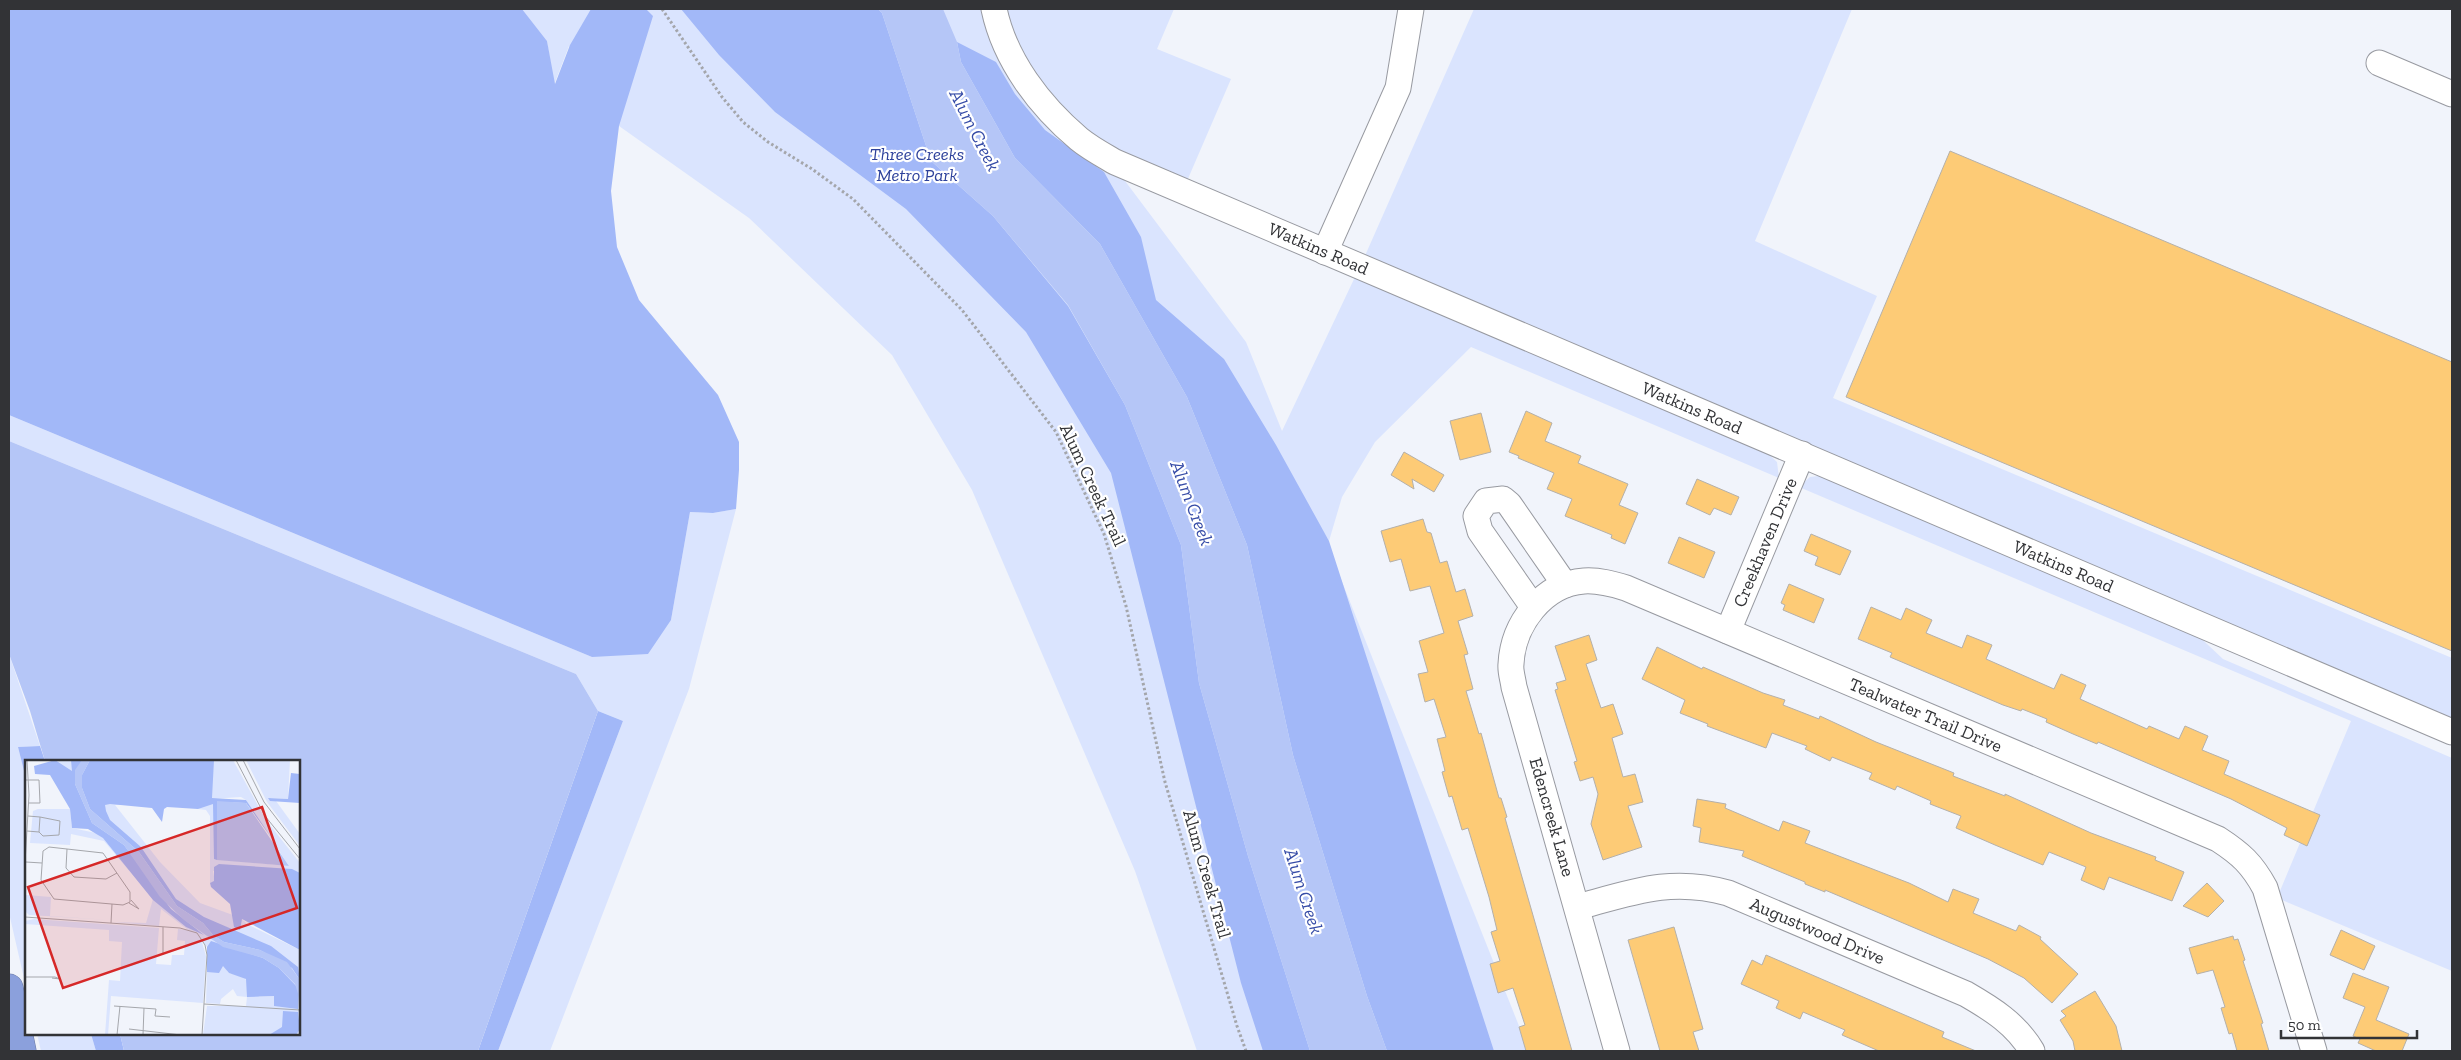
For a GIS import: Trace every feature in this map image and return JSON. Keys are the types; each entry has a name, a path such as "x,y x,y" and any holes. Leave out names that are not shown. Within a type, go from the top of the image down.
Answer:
{"highway":[{"path":"9,988 22,1051"}],"street":[{"name":"Watkins Road","path":"994,9 1007,48 1026,82 1050,112 1081,140 1123,166 2452,732"},
{"path":"1325,252 1398,88 1410,9"},
{"path":"2379,63 2452,94"},
{"name":"Creekhaven Drive","path":"1728,631 1802,454"},
{"name":"Tealwater Trail Drive","path":"1550,595 1584,581 1604,582 1619,586 2218,839 2238,852 2253,866 2272,904 2314,1051"},
{"name":"Edencreek Lane","path":"1550,595 1515,641 1511,665 1514,687 1578,907 1617,1051"},
{"name":"Augustwood Drive","path":"1578,907 1656,887 1705,887 1728,893 1966,994 1999,1013 2021,1035 2032,1051"}],"path":[{"name":"Alum Creek Trail","path":"662,9 722,97 744,122 768,142 812,169 852,199 962,310 1056,432 1104,534 1121,588 1165,782 1246,1051"}],"green space":[{"path":"9,9 522,9 547,41 555,84 570,45 591,9 646,9 653,16 619,126 611,191 617,247 639,300 718,395 739,442 739,470 736,509 713,513 690,512 671,620 648,654 592,657 9,415"},
{"name":"Three Creeks Metro Park","path":"522,9 1174,9 1157,49 1231,79 1187,181 1113,147 1086,129 1246,342 1282,431 1355,277 1763,449 1777,462 1779,478 1471,347 1375,442 1342,497 1329,541 1319,524 1529,1051 1197,1051 1135,871 972,490 892,355 749,218 619,126 569,46 554,85 547,41"},
{"path":"681,9 878,9 882,13 931,161 993,216 1068,306 1125,405 1181,545 1199,683 1248,856 1310,1051 1263,1051 1241,983 1111,473 1026,332 906,209 775,112 719,55"},
{"path":"1474,9 1852,9 1755,241 1877,296 1833,398 2452,658 2452,721 1364,258"},
{"path":"957,42 996,62 1015,94 1045,130 1104,172 1141,237 1156,300 1224,359 1276,445 1329,541 1494,1051 1387,1051 1367,996 1293,755 1247,545 1187,397 1100,244 1015,158 961,62"},
{"path":"9,415 592,657 671,620 690,512 713,513 736,509 689,689 550,1051 498,1051 623,721 598,711 576,674 9,441"},
{"path":"1826,475 2191,629 2223,659 2452,758 2452,971 2277,898 2351,721 1799,487 1810,477"},
{"path":"9,654 40,746 18,747 25,775 25,983 9,913"},
{"path":"598,711 623,721 498,1051 478,1051"},
{"path":"40,746 45,760 25,760 25,775 18,747"},
{"path":"37,1035 91,1035 96,1051 41,1051"},
{"path":"91,1035 120,1035 124,1051 96,1051"}],"water":[{"name":"Alum Creek","path":"878,9 943,9 957,42 961,62 1015,158 1100,244 1187,397 1247,545 1293,755 1367,996 1387,1051 1310,1051 1248,856 1199,683 1181,545 1125,405 1068,305 993,216 931,161 882,13"},
{"path":"9,441 576,674 598,711 478,1051 124,1051 120,1035 300,1035 300,760 45,760 30,711 9,654"}],"building":[{"path":"1950,151 2452,362 2452,651 1846,397"},
{"path":"1526,411 1552,423 1545,441 1581,456 1578,463 1628,484 1619,505 1638,513 1625,544 1611,538 1612,535 1565,516 1572,499 1547,489 1554,473 1518,458 1519,456 1509,452"},
{"path":"1481,413 1491,452 1460,460 1450,421"},
{"path":"1404,452 1444,475 1434,492 1412,479 1414,489 1391,475"},
{"path":"1697,479 1739,497 1731,515 1714,508 1710,515 1686,504"},
{"path":"1423,519 1427,532 1431,533 1440,563 1447,561 1456,592 1465,589 1473,616 1458,621 1468,654 1464,655 1473,689 1466,691 1479,734 1481,733 1499,798 1501,798 1507,817 1505,818 1572,1051 1526,1051 1519,1027 1525,1025 1513,988 1498,993 1490,964 1500,961 1491,932 1497,930 1489,897 1468,828 1462,830 1452,796 1449,797 1442,772 1445,771 1437,739 1446,737 1434,699 1425,702 1418,674 1428,672 1419,641 1444,633 1430,586 1410,591 1401,559 1390,562 1381,531"},
{"path":"1811,534 1851,551 1840,575 1815,565 1818,557 1804,551"},
{"path":"1679,537 1715,552 1704,578 1668,563"},
{"path":"1789,584 1824,599 1814,623 1783,610 1785,605 1781,603"},
{"path":"1871,607 1901,620 1906,608 1932,620 1926,633 1962,648 1967,635 1992,645 1986,659 2054,689 2061,674 2086,685 2080,699 2147,729 2149,726 2179,739 2185,726 2208,736 2202,750 2229,761 2224,774 2320,815 2307,846 2284,835 2287,828 2231,799 2098,742 2097,744 2073,734 2046,722 2047,719 2022,709 2021,711 2003,705 1890,657 1892,653 1858,639"},
{"path":"1589,635 1597,660 1586,664 1601,708 1613,704 1623,734 1612,738 1623,777 1635,774 1643,802 1628,806 1642,847 1603,860 1591,824 1598,794 1593,777 1580,781 1574,762 1577,761 1555,690 1558,689 1556,683 1566,680 1555,646"},
{"path":"1657,647 1702,669 1703,667 1763,693 1785,700 1783,705 1819,719 1820,716 1876,742 1954,773 1953,776 2005,796 2005,794 2091,833 2156,857 2155,860 2184,872 2172,901 2109,877 2104,890 2081,880 2086,867 2049,852 2043,865 1995,845 1956,828 1961,816 1930,804 1931,801 1897,786 1895,790 1869,779 1872,773 1832,757 1830,761 1805,749 1807,746 1772,733 1766,748 1707,726 1708,724 1680,713 1685,700 1642,679"},
{"path":"1697,799 1726,804 1725,808 1779,831 1783,821 1810,831 1805,843 1909,883 1948,902 1953,889 1979,899 1973,913 2016,931 2019,925 2041,937 2040,939 2078,974 2052,1003 2024,978 1988,959 1825,890 1825,892 1805,884 1805,882 1742,856 1744,851 1699,842 1701,828 1693,826"},
{"path":"2207,883 2224,901 2208,917 2183,906"},
{"path":"1674,927 1703,1029 1693,1032 1699,1051 1660,1051 1628,940"},
{"path":"2341,930 2375,946 2364,970 2330,955"},
{"path":"2233,936 2234,940 2238,939 2245,960 2243,961 2263,1023 2261,1024 2269,1051 2237,1051 2232,1033 2229,1034 2221,1008 2225,1007 2213,970 2197,974 2189,948"},
{"path":"1766,955 1944,1032 1942,1037 1976,1051 1879,1051 1842,1035 1845,1030 1803,1012 1800,1019 1776,1008 1779,1001 1741,984 1752,960 1762,965"},
{"path":"2353,973 2389,987 2376,1020 2409,1034 2402,1051 2376,1051 2358,1043 2360,1039 2353,1036 2365,1007 2343,998"},
{"path":"2095,991 2116,1026 2122,1051 2075,1051 2073,1041 2060,1020 2066,1016 2061,1011"}]}
